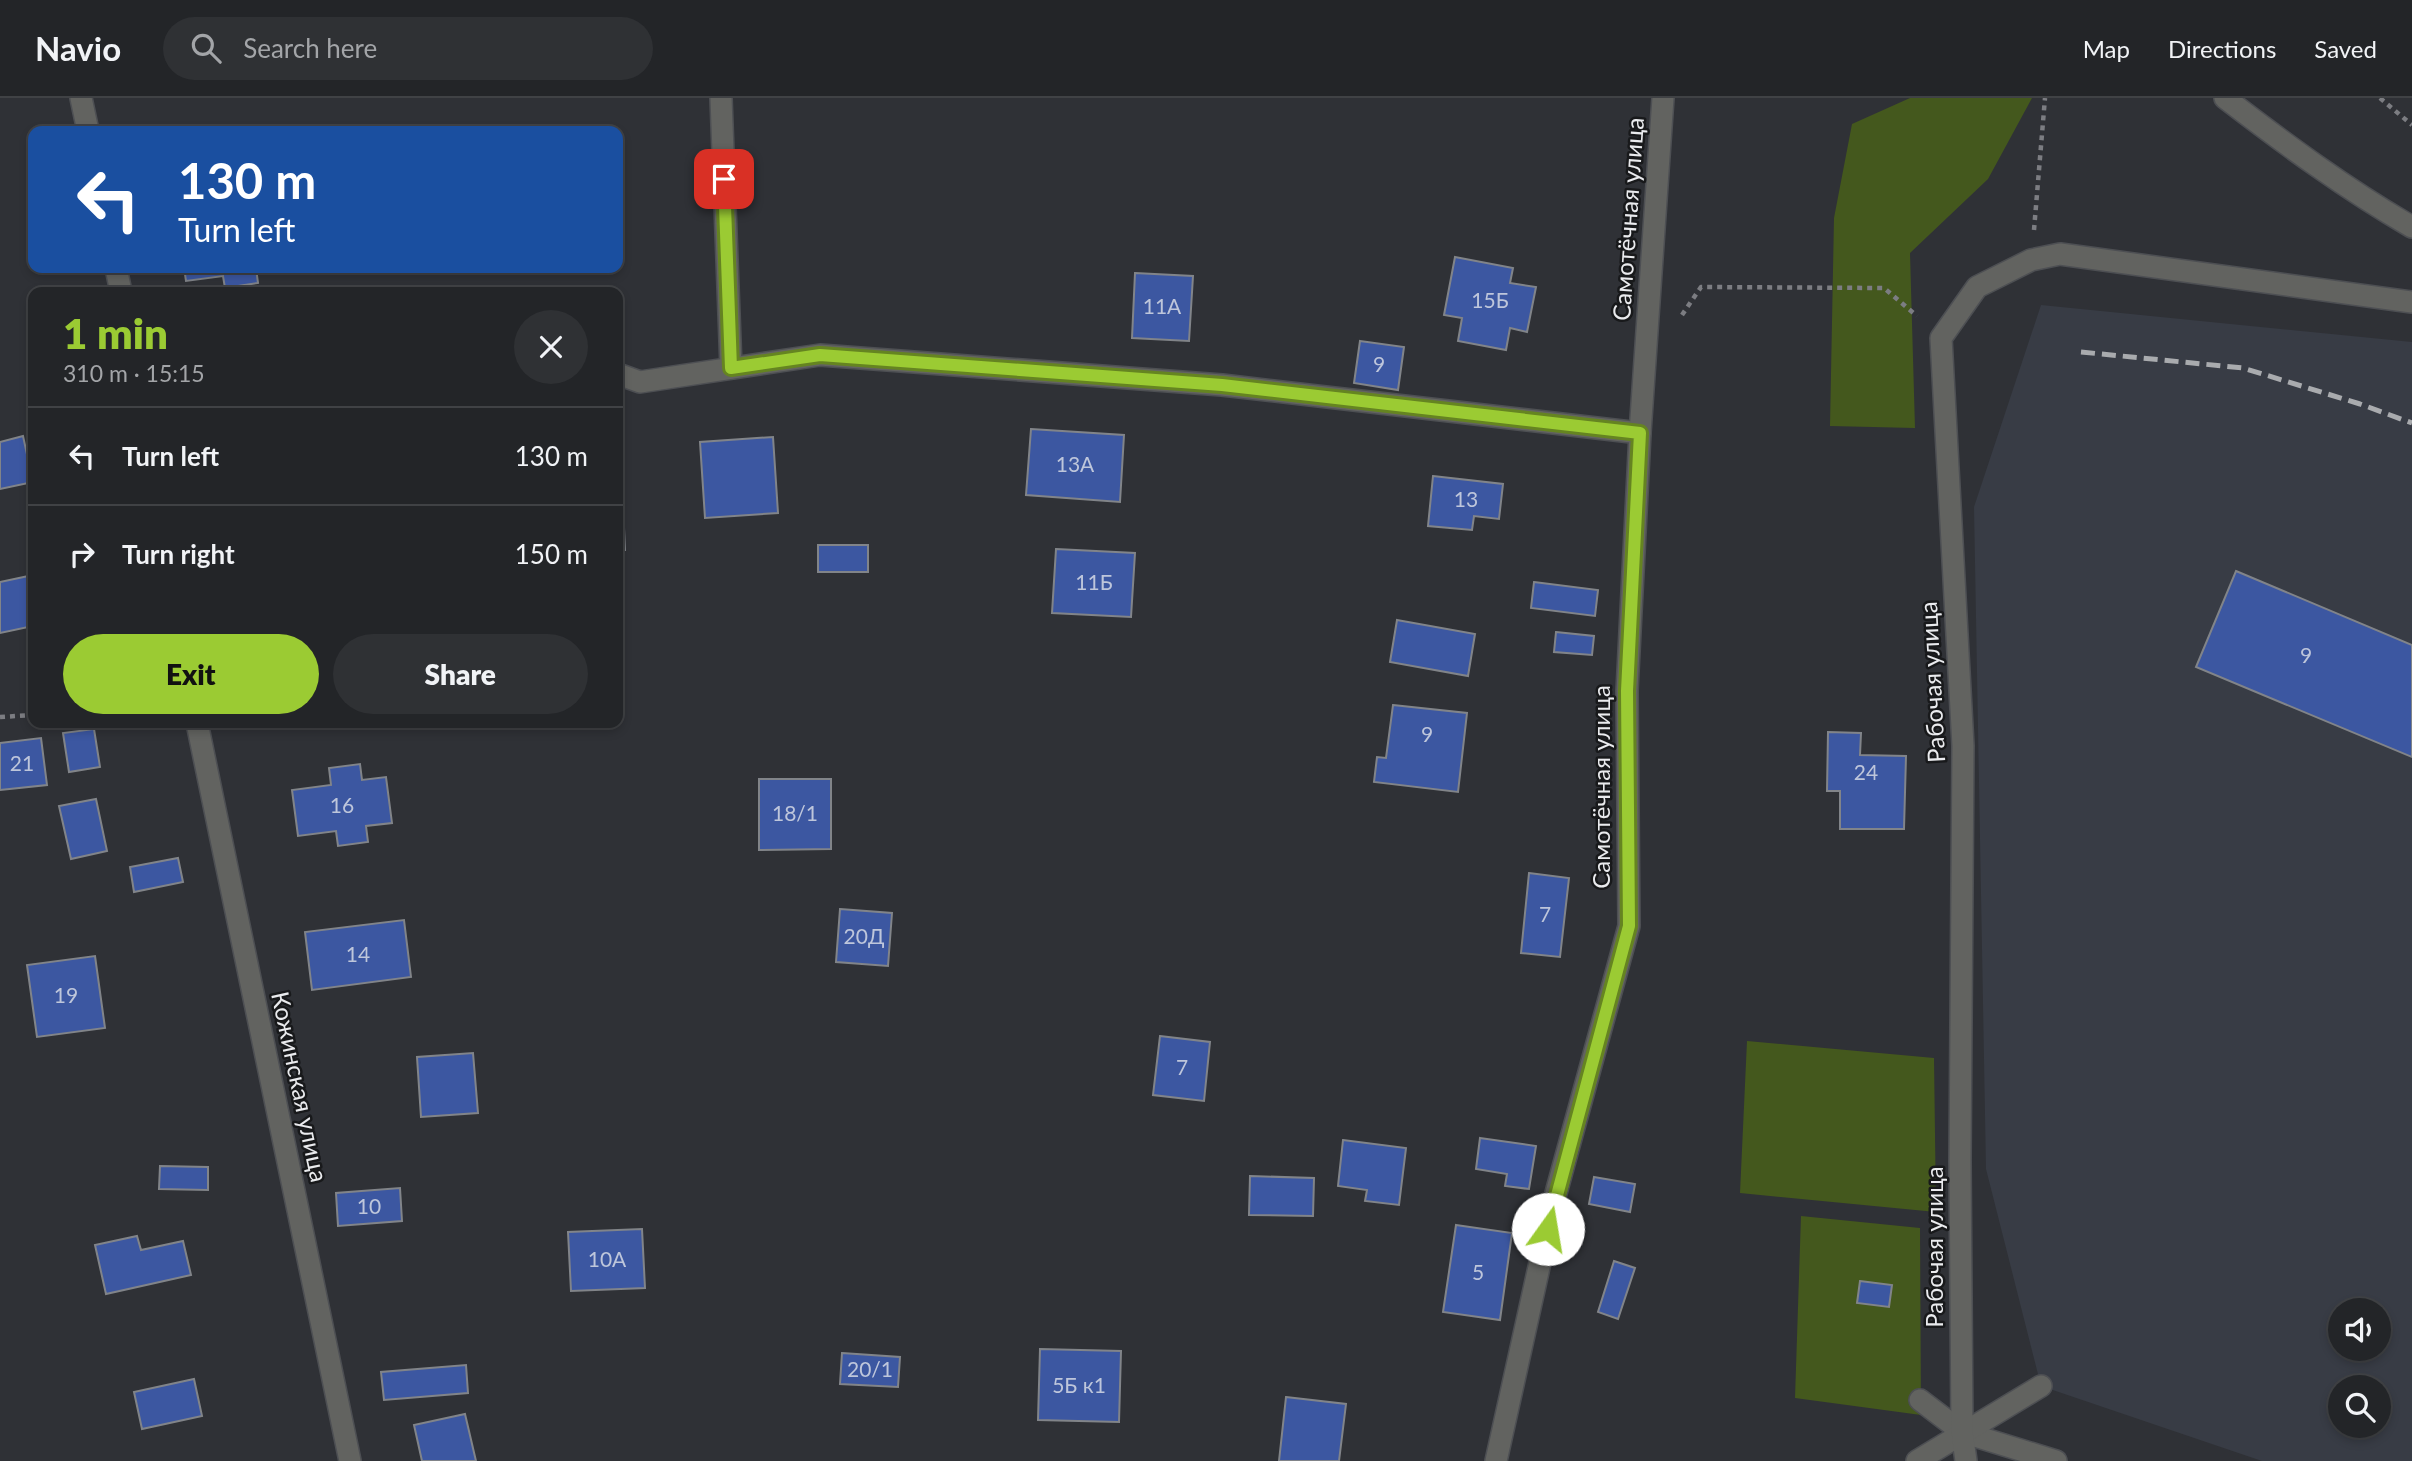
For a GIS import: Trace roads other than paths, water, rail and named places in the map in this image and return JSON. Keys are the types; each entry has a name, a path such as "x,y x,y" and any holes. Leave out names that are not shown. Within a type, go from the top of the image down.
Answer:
{"street":[{"path":"81,98 87,126"},
{"path":"721,98 731,368"},
{"name":"Самотёчная улица","path":"1496,1461 1553,1204 1629,926 1627,691 1640,433 1663,98"},
{"path":"2225,98 2289,147 2382,210 2412,227"},
{"name":"Рабочая улица","path":"1966,1461 1962,1432 1960,1147 1963,746 1941,338 1976,286 2031,260 2060,254 2412,302"},
{"path":"623,376 640,382 820,355 1222,385 1640,433"},
{"name":"Кожинская улица","path":"198,728 350,1461"},
{"path":"1917,1461 2041,1386"},
{"path":"1920,1400 1962,1432 2056,1461"}],"railway":[{"path":"2081,352 2243,368 2412,423"}]}
